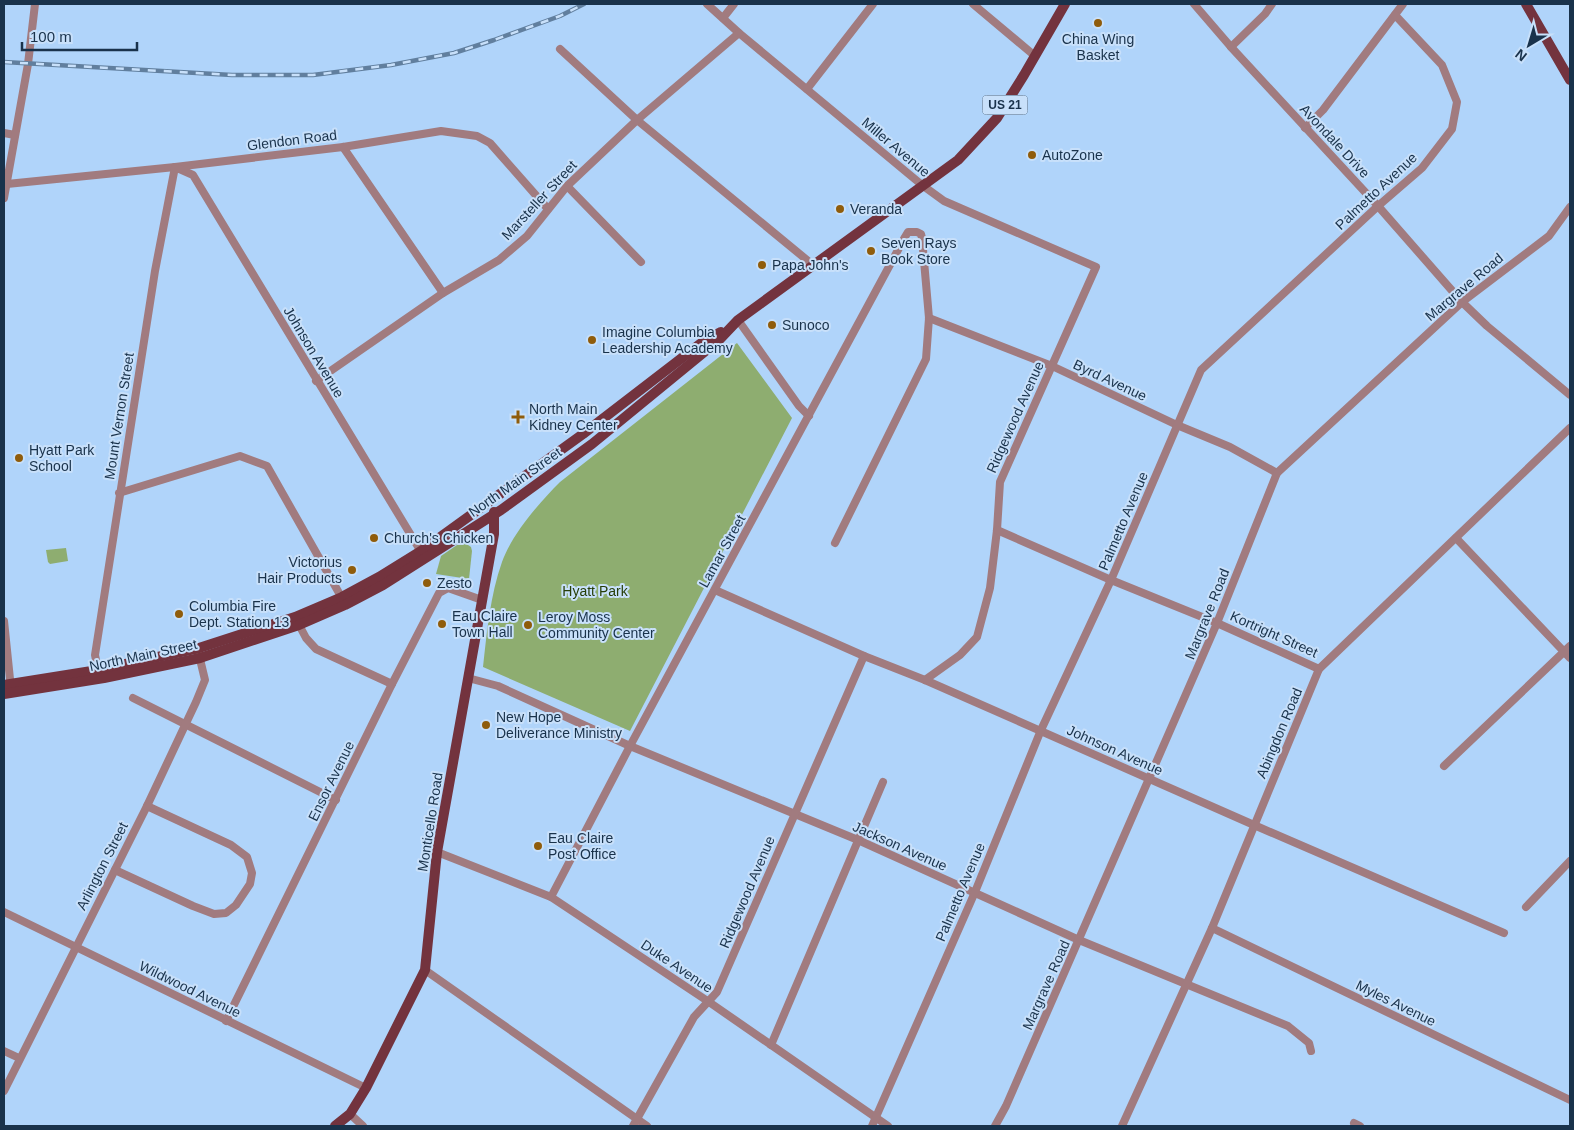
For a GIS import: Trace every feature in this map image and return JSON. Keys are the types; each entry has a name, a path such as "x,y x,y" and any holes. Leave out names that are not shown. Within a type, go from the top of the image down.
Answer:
{"main road":[{"name":"North Main Street","path":"423,555 494,515 592,444 719,340 738,320 958,160 997,118 1065,4"},
{"path":"1526,4 1570,80"},
{"name":"North Main Street","path":"7,689 101,674 199,653 297,621 383,585 490,501 583,434 704,341 729,328"},
{"name":"Monticello Road","path":"336,1126 350,1114 366,1088 424,970 437,852 494,534 494,515 490,501"}],"street":[{"path":"4,198 28,64 35,4"},
{"name":"Miller Avenue","path":"708,4 739,33 922,185 944,201 1096,267"},
{"path":"723,18 734,4"},
{"path":"807,88 873,4"},
{"path":"974,4 1034,56"},
{"name":"Avondale Drive","path":"1194,4 1231,47 1378,206 1462,302 1487,326 1570,395"},
{"path":"1231,47 1265,14 1272,4"},
{"path":"1305,128 1323,110 1403,4"},
{"name":"Palmetto Avenue","path":"872,1126 975,892 1040,730 1111,580 1201,370 1378,206 1422,168 1452,129 1457,102 1442,65 1395,15"},
{"name":"Marsteller Street","path":"316,381 443,293 499,260 527,236 567,186 637,120 739,33"},
{"path":"560,49 637,120 814,265"},
{"name":"Glendon Road","path":"7,184 343,147 441,131 477,136 490,143 548,209"},
{"path":"4,133 15,135"},
{"path":"343,147 443,293"},
{"name":"Johnson Avenue","path":"175,167 193,175 423,555"},
{"name":"Mount Vernon Street","path":"101,674 95,655 155,271 175,167"},
{"path":"567,186 641,262"},
{"name":"Margrave Road","path":"995,1126 1006,1106 1150,780 1217,623 1277,473 1462,302 1549,236 1570,206"},
{"name":"Lamar Street","path":"551,898 630,746 908,232 917,232 922,238 929,318"},
{"name":"Ridgewood Avenue","path":"925,680 960,655 977,637 990,588 997,530 1000,482 1096,267"},
{"path":"835,543 926,359 929,318"},
{"name":"Byrd Avenue","path":"929,318 1052,366 1178,425 1230,446 1277,473"},
{"path":"738,320 799,406 810,416"},
{"name":"Abingdon Road","path":"1122,1126 1212,928 1319,669 1570,428"},
{"path":"119,493 240,456 267,466 344,601"},
{"name":"Kortright Street","path":"997,530 1111,580 1217,623 1319,669"},
{"path":"1456,538 1567,649 1570,658"},
{"name":"Ensor Avenue","path":"226,1021 392,684 439,593 448,588 482,600"},
{"name":"Johnson Avenue","path":"715,590 1504,933"},
{"path":"297,621 306,638 316,649 392,684"},
{"path":"4,622 7,689"},
{"path":"1444,766 1567,649"},
{"name":"Arlington Street","path":"4,1091 147,806 185,725 205,680 199,653"},
{"name":"Ridgewood Avenue","path":"635,1123 694,1017 717,992 864,656"},
{"name":"Jackson Avenue","path":"468,678 498,686 630,746 858,840 1079,940 1288,1026 1309,1042 1311,1051"},
{"path":"133,698 336,800"},
{"path":"771,1045 883,782"},
{"path":"115,870 214,914 226,913 236,905 250,884 252,873 247,857 231,845 147,806"},
{"name":"Duke Avenue","path":"437,852 551,898 708,1002 888,1126"},
{"path":"1526,907 1570,861"},
{"name":"Wildwood Avenue","path":"4,912 366,1088"},
{"name":"Myles Avenue","path":"1212,928 1570,1100"},
{"path":"424,970 635,1123 647,1126"},
{"path":"4,1051 19,1058"},
{"path":"350,1114 363,1126"}],"green space":[{"name":"Hyatt Park","path":"737,343 792,418 630,731 483,667 490,614 498,575 512,541 527,519 560,482"},
{"path":"460,543 465,543 471,547 472,551 469,579 436,574 441,556"},
{"path":"66,548 68,561 50,564 48,562 46,550"}],"railway":[{"path":"4,62 232,75 313,75 391,65 454,53 560,16 584,4"}],"place":[{"name":"China Wing Basket","path":"1098,23"},
{"name":"AutoZone","path":"1032,155"},
{"name":"Veranda","path":"840,209"},
{"name":"Seven Rays Book Store","path":"871,251"},
{"name":"Papa John's","path":"762,265"},
{"name":"Sunoco","path":"772,325"},
{"name":"Imagine Columbia Leadership Academy","path":"592,340"},
{"name":"North Main Kidney Center","path":"518,417"},
{"name":"Hyatt Park School","path":"19,458"},
{"name":"Church's Chicken","path":"374,538"},
{"name":"Victorius Hair Products","path":"352,570"},
{"name":"Zesto","path":"427,583"},
{"name":"Columbia Fire Dept. Station 13","path":"179,614"},
{"name":"Eau Claire Town Hall","path":"442,624"},
{"name":"Leroy Moss Community Center","path":"528,625"},
{"name":"New Hope Deliverance Ministry","path":"486,725"},
{"name":"Eau Claire Post Office","path":"538,846"}]}
